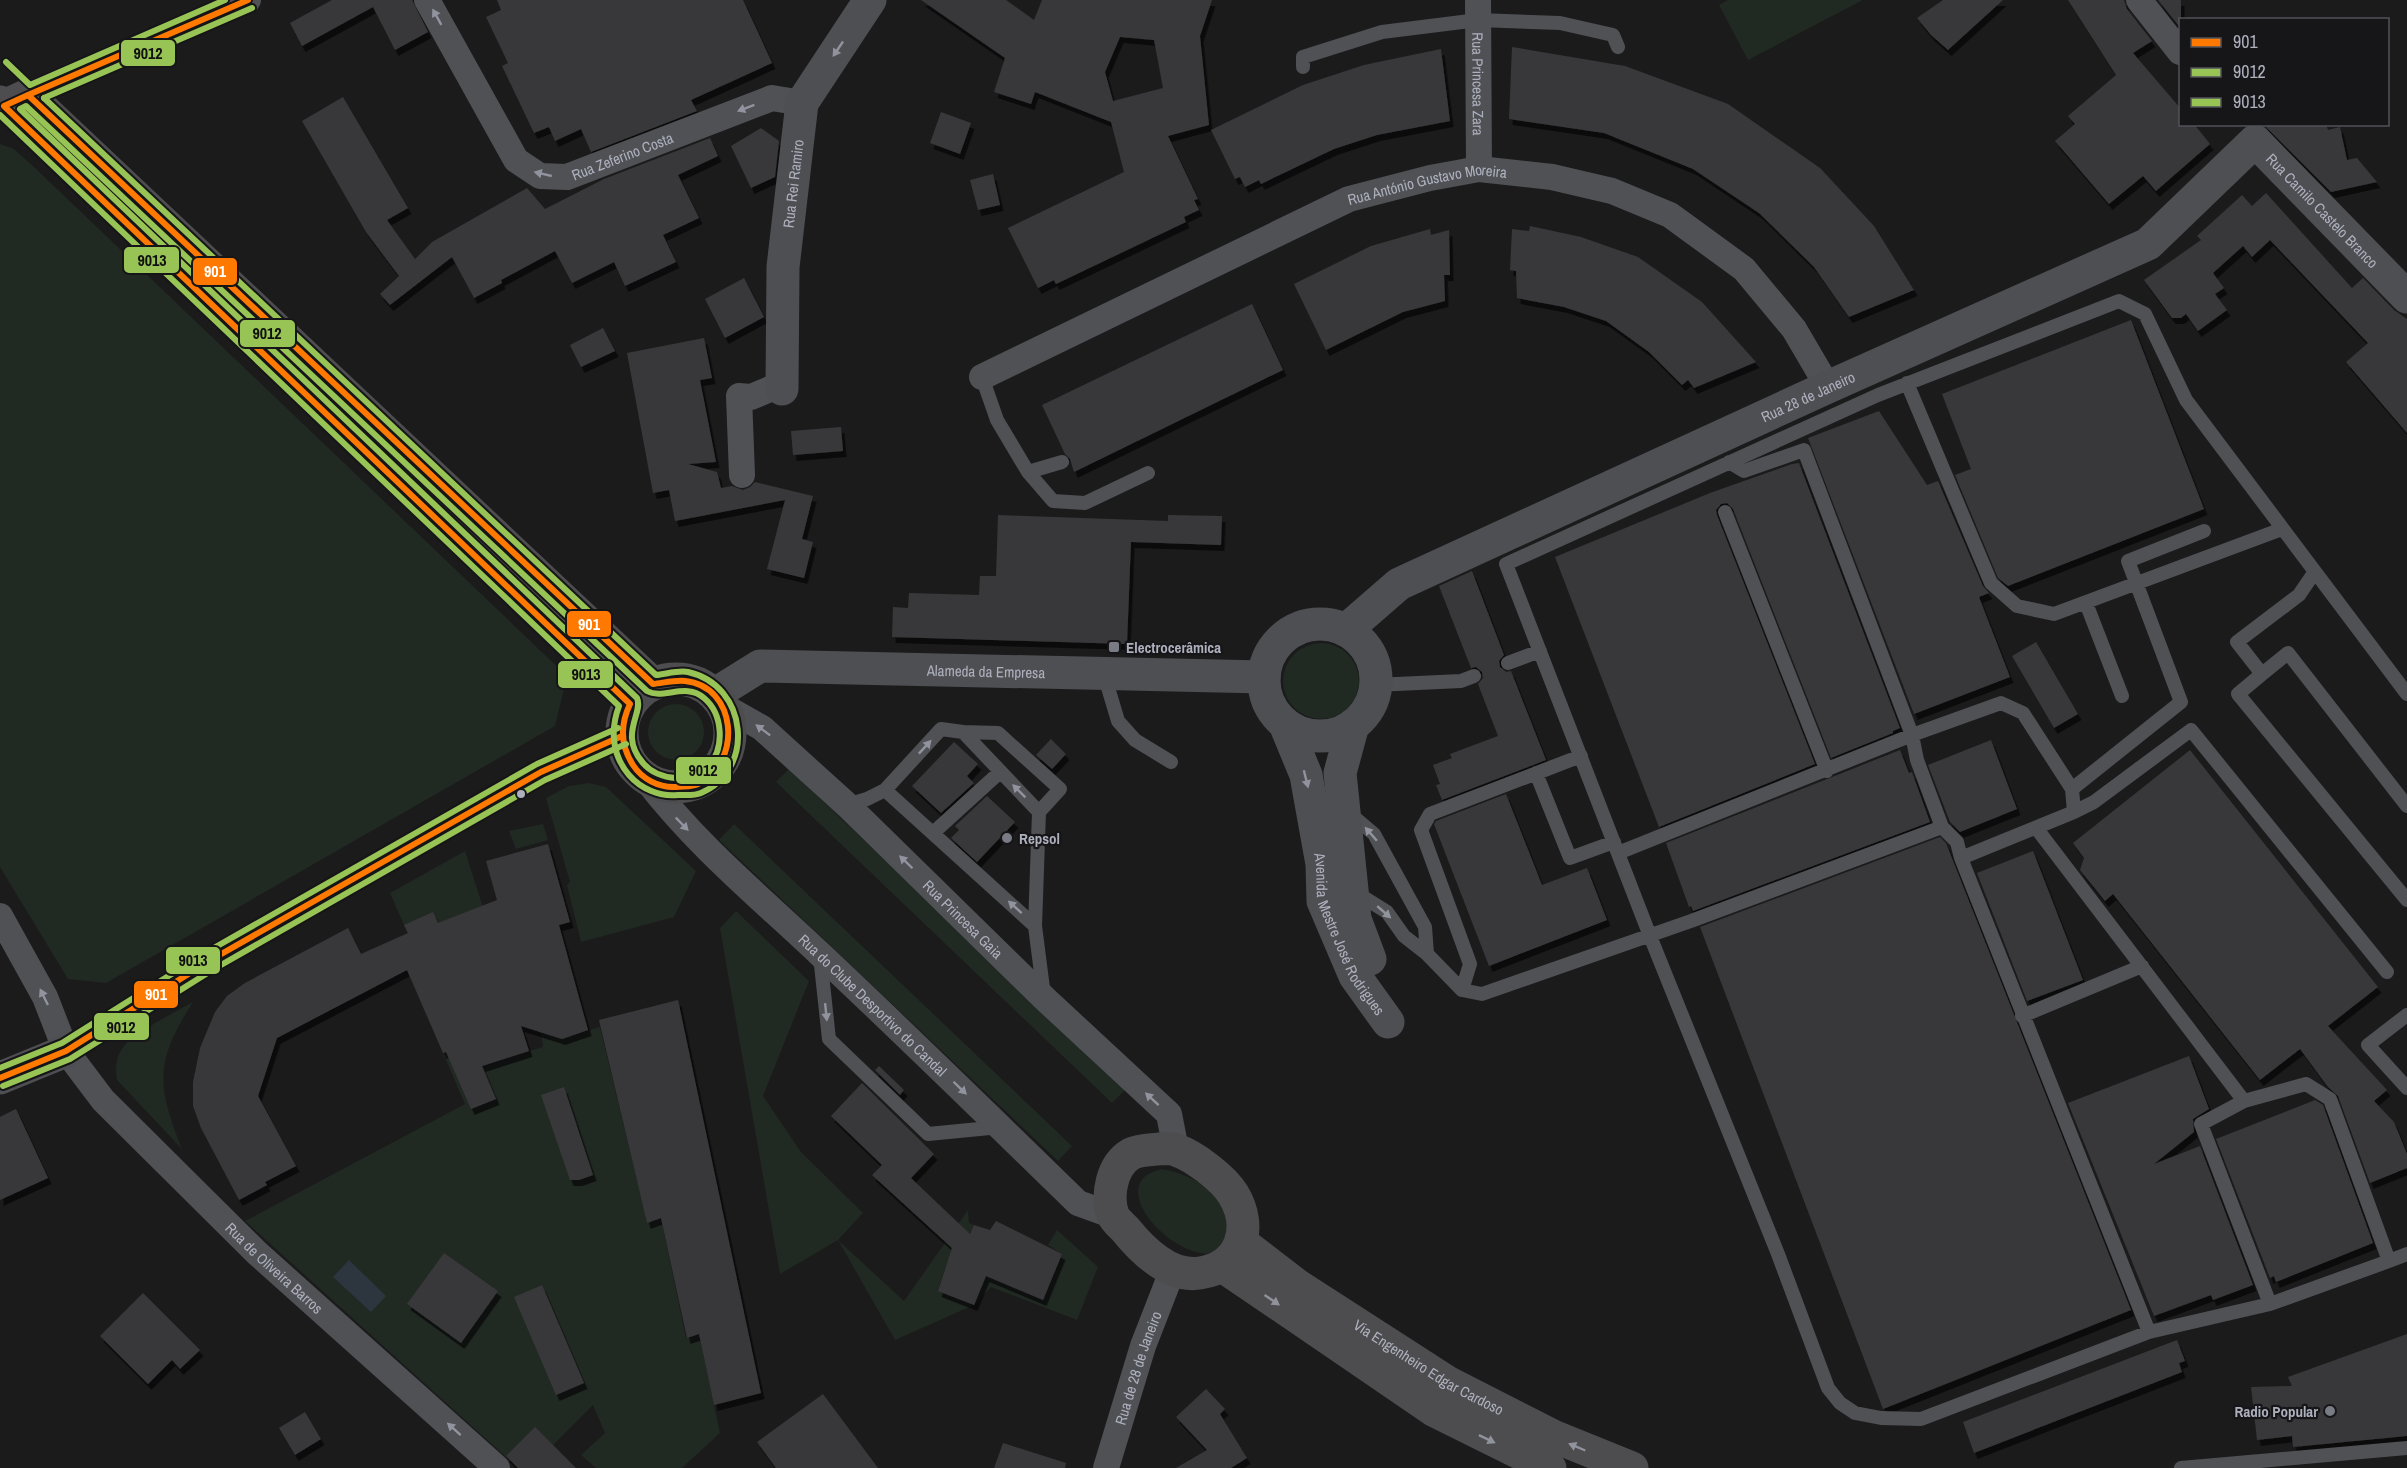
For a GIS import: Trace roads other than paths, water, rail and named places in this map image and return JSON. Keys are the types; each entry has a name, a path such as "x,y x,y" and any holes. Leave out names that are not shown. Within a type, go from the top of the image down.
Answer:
{"main road":[{"path":"8,102 653,684"},
{"path":"669,679 686,679 702,684 720,701 730,723 731,740 726,756 714,773 693,785 677,788 660,785 645,778 633,767 625,752 621,736 622,719 640,692 653,684 669,679"},
{"path":"1158,1149 1176,1150 1211,1170 1233,1195 1242,1215 1233,1255 1198,1274 1173,1269 1144,1252 1114,1216 1110,1194 1114,1175 1121,1162 1133,1153 1158,1149"},
{"name":"Via Engenheiro Edgar Cardoso","path":"1233,1255 1297,1285 1442,1397 1550,1468"},
{"name":"Via Engenheiro Edgar Cardoso","path":"1442,1397 1532,1426 1632,1468"}],"street":[{"path":"8,102 248,0"},
{"name":"Rua Zeferino Costa","path":"427,0 516,160 540,176 567,177 772,98 802,103"},
{"name":"Rua Rei Ramiro","path":"782,387 783,267 802,103 870,0"},
{"path":"2139,0 2179,50"},
{"name":"Rua Princesa Zara","path":"1478,10 1479,169"},
{"name":"Rua Camilo Castelo Branco","path":"2248,133 2407,297"},
{"name":"Rua 28 de Janeiro","path":"1346,630 1399,584 1828,387 2148,244 2248,133"},
{"name":"Rua António Gustavo Moreira","path":"982,377 1349,199 1430,178 1479,169 1552,177 1612,191 1670,215 1744,269 1794,329 1828,387"},
{"path":"742,475 739,396 751,398 782,387"},
{"path":"1264,677 1272,651 1291,632 1309,625 1328,624 1346,630"},
{"name":"Avenida Mestre José Rodrigues","path":"1264,677 1266,694 1273,711 1285,724 1306,775 1322,864 1323,901 1355,976 1388,1022 1374,968 1355,919 1340,773 1353,725 1366,711 1374,694 1376,675 1371,657 1361,641 1346,630"},
{"name":"Alameda da Empresa","path":"720,701 760,666 1264,677"},
{"name":"Rua Princesa Gaia","path":"720,701 762,728 847,805 1044,998 1169,1114 1176,1150"},
{"path":"1285,724 1301,732 1318,736 1336,734 1353,725"},
{"name":"Rua do Clube Desportivo do Candal","path":"645,778 673,815 707,849 1001,1126 1078,1203 1114,1216"},
{"name":"Rua de Oliveira Barros","path":"0,915 45,997 66,1051 103,1100 257,1252 497,1468"},
{"path":"0,1078 66,1051"},
{"name":"Rua de 28 de Janeiro","path":"1106,1468 1143,1346 1173,1269"}],"lane":[{"path":"1303,67 1303,57 1382,32 1478,10 1613,34 1618,47"},
{"path":"2407,694 2186,400 2145,314 2119,301 1907,383 1506,564 1650,936 1778,1254 1828,1388 1840,1403 1855,1413 1881,1418 1921,1419 2149,1332 2270,1304 2407,1254"},
{"path":"982,377 997,420 1028,472 1053,501 1085,503 1148,473"},
{"path":"1907,383 1991,584 2018,606 2054,614 2282,530"},
{"path":"1729,462 1744,471 1804,450 1912,735 1917,760 1942,827 1957,842 1961,858 2022,1016 2149,1332"},
{"path":"1028,472 1062,462"},
{"path":"1725,512 1827,771"},
{"path":"2072,789 2181,702 2128,561 2204,531"},
{"path":"2262,674 2237,642 2299,595 2314,573"},
{"path":"2086,603 2122,696"},
{"path":"1508,663 1540,651"},
{"path":"2407,806 2288,653 2238,694 2407,900"},
{"path":"1104,674 1118,721 1135,740 1171,762"},
{"path":"1375,685 1461,681 1474,676"},
{"path":"1536,773 1570,858 1616,848 1827,771 1912,735 2001,703 2023,713 2072,789 2074,812"},
{"path":"847,805 885,790 941,729 998,733 1060,789 1039,812 1035,926 1044,998"},
{"path":"1961,858 2037,829 2094,802 2191,730 2387,972"},
{"path":"963,732 1039,812"},
{"path":"1462,990 1470,964 1421,830 1430,814 1581,756"},
{"path":"933,833 1000,772"},
{"path":"885,790 1035,926"},
{"path":"1344,808 1374,834 1425,927 1427,954"},
{"path":"1322,864 1352,890 1387,912 1404,936 1427,954 1462,990 1482,994 1650,936 1942,827"},
{"path":"2037,829 2244,1101"},
{"path":"820,954 829,1039 928,1134 1001,1126"},
{"path":"2022,1016 2142,966"},
{"path":"2407,1015 2368,1045 2407,1088"},
{"path":"2270,1304 2200,1124 2244,1101 2306,1084 2330,1099 2390,1261"},
{"path":"2181,1468 2407,1448"}],"place":[{"name":"Electrocerâmica","path":"1114,647"},
{"name":"Repsol","path":"1007,838"},
{"name":"Radio Popular","path":"2330,1411"}]}
